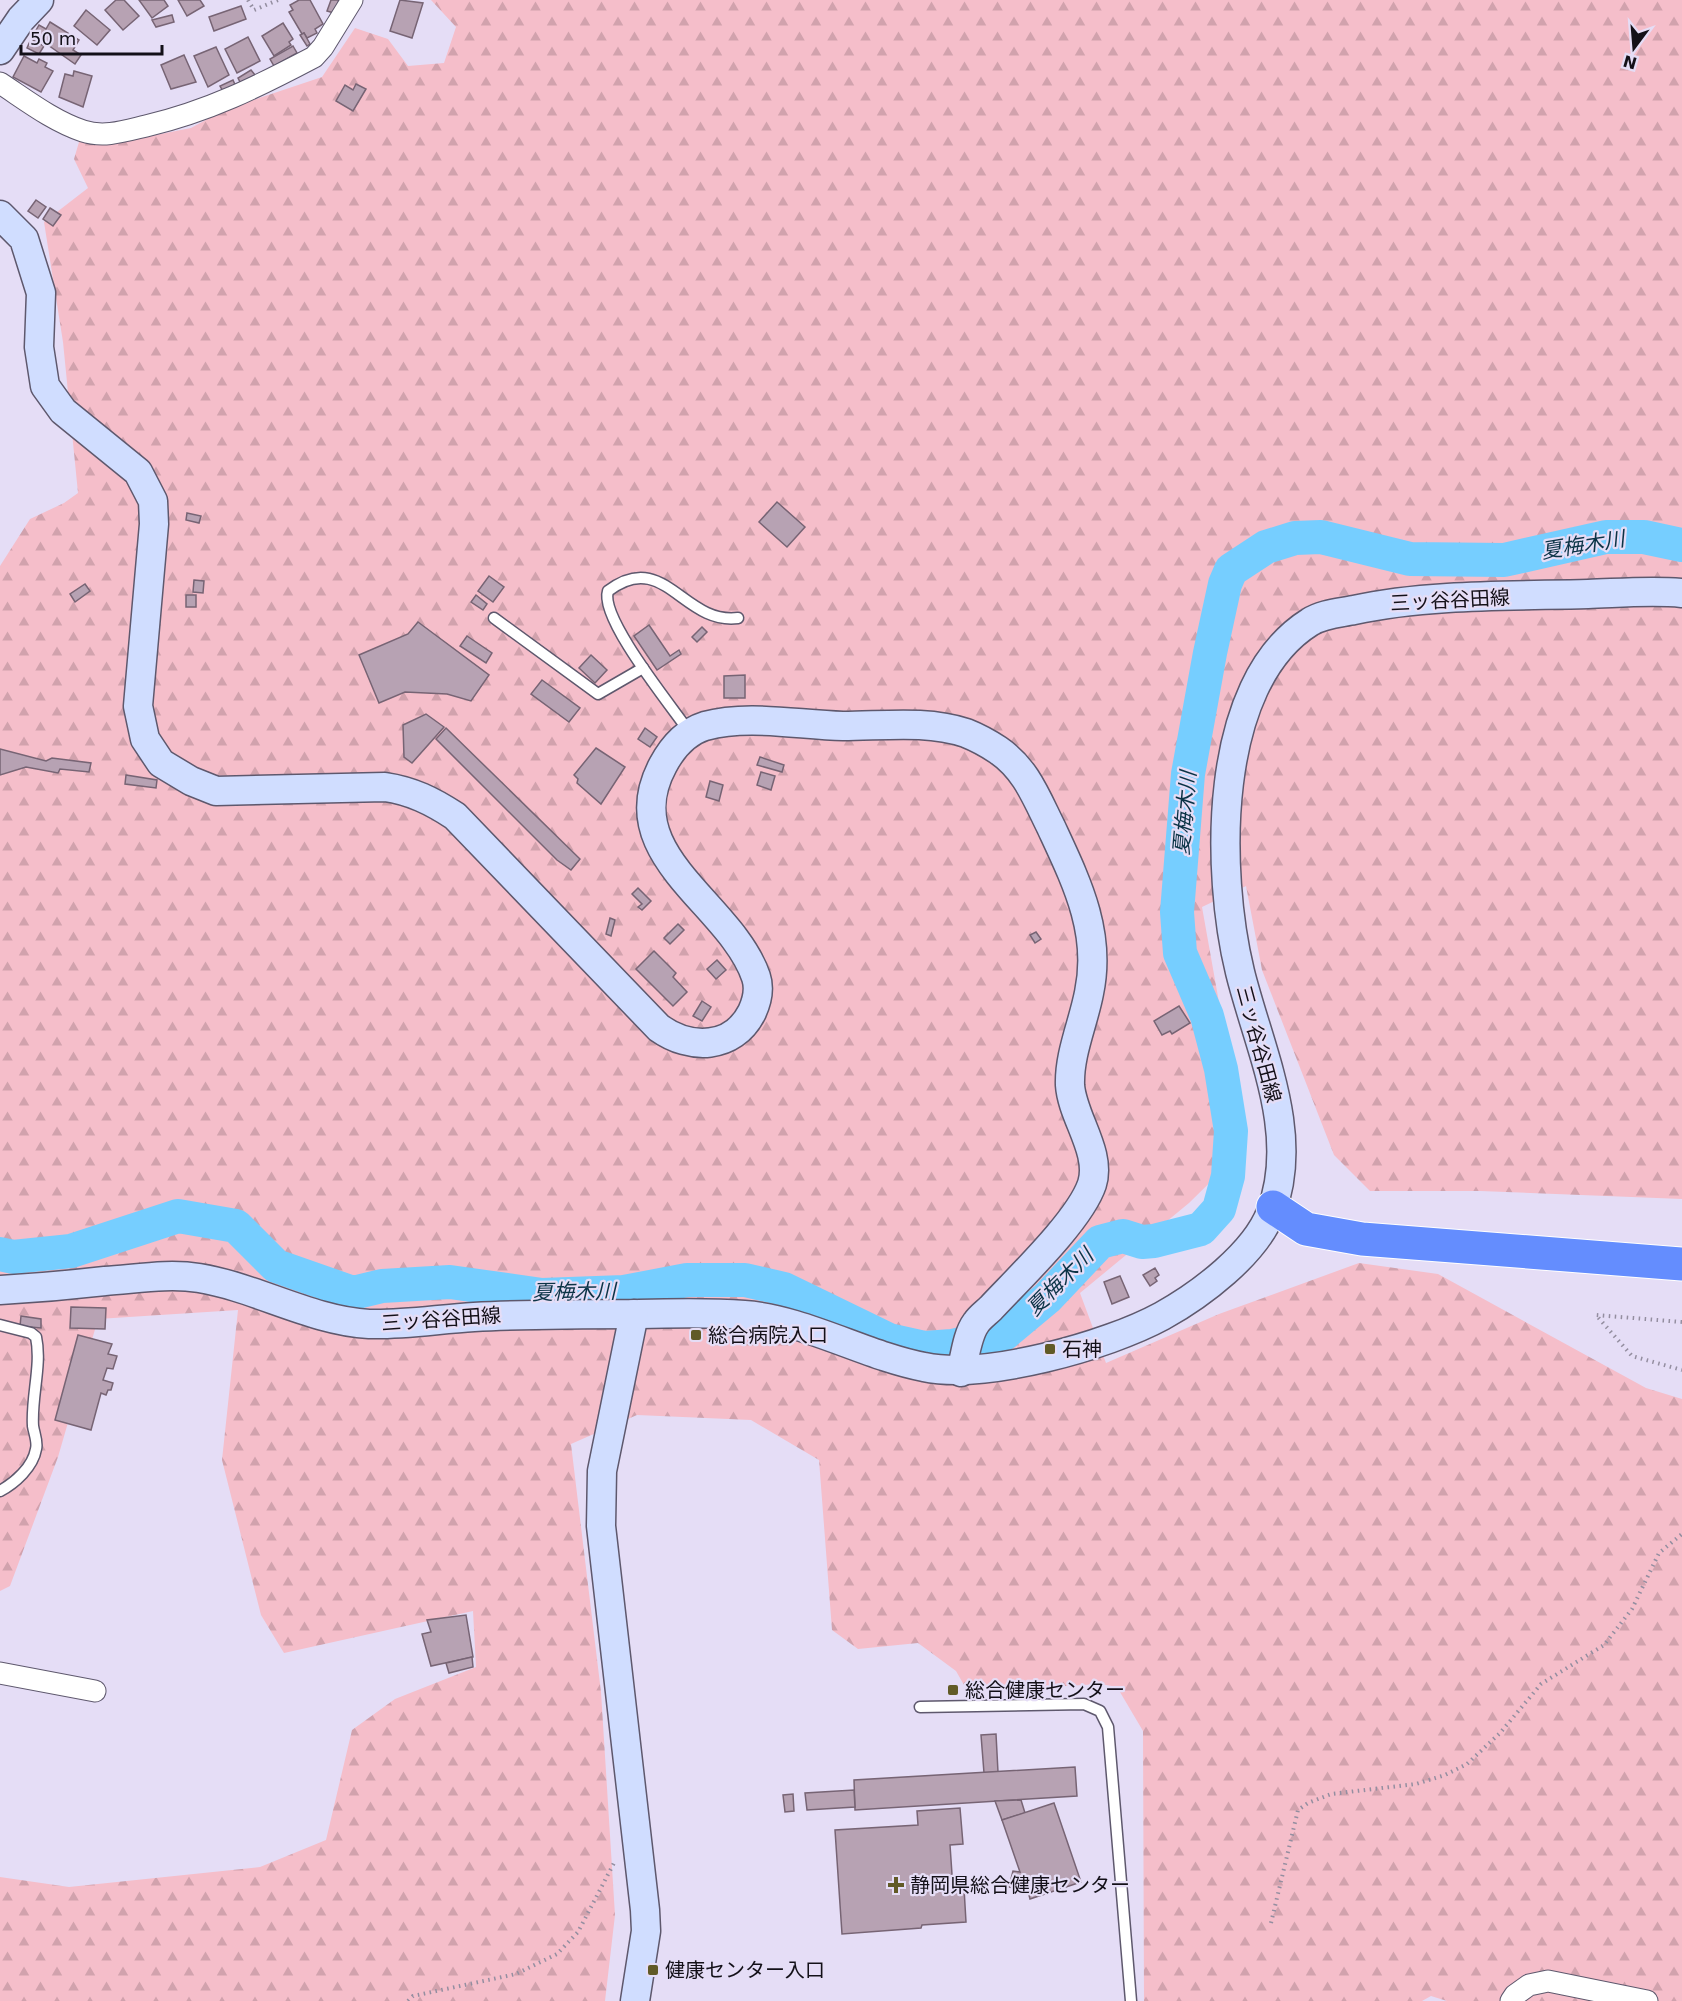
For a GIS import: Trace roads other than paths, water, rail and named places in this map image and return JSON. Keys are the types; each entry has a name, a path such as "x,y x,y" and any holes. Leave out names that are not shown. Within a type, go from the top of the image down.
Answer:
{"highway":[{"path":"1273,1207 1312,1210 1362,1221 1682,1247"},
{"path":"1273,1207 1306,1229 1362,1239 1682,1264"}],"street":[{"path":"0,50 21,19 39,0"},
{"path":"0,83 39,108 84,131 100,134 117,133 202,111 314,57 323,47 352,0"},
{"path":"0,215 24,239 41,293 39,347 45,386 63,411 138,472 153,501 154,524 138,706 145,739 161,763 191,781 216,790 385,788 406,791 431,801 456,816 659,1028 687,1042 714,1043 727,1038 748,1019 756,1003 758,987 741,949 672,865 656,840 651,807 655,781 665,760 690,733 703,726 736,721 920,725 965,733 997,749 1023,771 1083,897 1091,933 1094,970 1071,1062 1070,1089 1092,1156 1093,1182 1078,1211 974,1325 962,1368"},
{"name":"三ッ谷谷田線","path":"0,1290 158,1276 191,1276 222,1282 363,1324 552,1313 716,1312 756,1315 922,1367 962,1368 1011,1364 1088,1345 1158,1318 1204,1289 1237,1258 1265,1225 1273,1207 1282,1155 1273,1082 1247,1000 1232,937 1225,880 1226,814 1237,737 1251,694 1276,656 1293,635 1315,618 1384,603 1534,595 1682,593"},
{"path":"634,1314 600,1487 601,1526 645,1910 646,1931 635,2001"},
{"path":"0,1673 95,1691"},
{"path":"1511,2001 1515,1995 1529,1985 1548,1981 1647,2001"}],"lane":[{"path":"690,733 622,636 607,602 608,591 615,586 650,578 671,588 700,612 718,618 738,618"},
{"path":"494,618 598,694 643,668"},
{"path":"0,1325 31,1333 36,1337 38,1347 33,1393 36,1449 23,1473 11,1485 0,1491"},
{"path":"920,1707 1084,1704 1100,1712 1108,1727 1131,2001"}],"waterway":[{"name":"夏梅木川","path":"0,1254 13,1257 71,1251 178,1216 236,1226 276,1266 353,1293 382,1286 450,1282 542,1295 624,1292 687,1280 745,1280 784,1289 889,1340 925,1348 952,1346 1004,1334 1047,1298 1100,1242 1123,1236 1142,1242 1154,1241 1201,1229 1219,1209 1228,1176 1231,1131 1221,1069 1207,1016 1180,953 1177,912 1188,774 1210,653 1225,584 1231,570 1266,547 1295,538 1321,537 1410,559 1504,560 1606,537 1644,537 1682,545"}],"place":[{"name":"総合病院入口","path":"696,1335"},
{"name":"石神","path":"1050,1349"},
{"name":"総合健康センター","path":"953,1690"},
{"name":"静岡県総合健康センター","path":"896,1885"},
{"name":"健康センター入口","path":"653,1970"}]}
